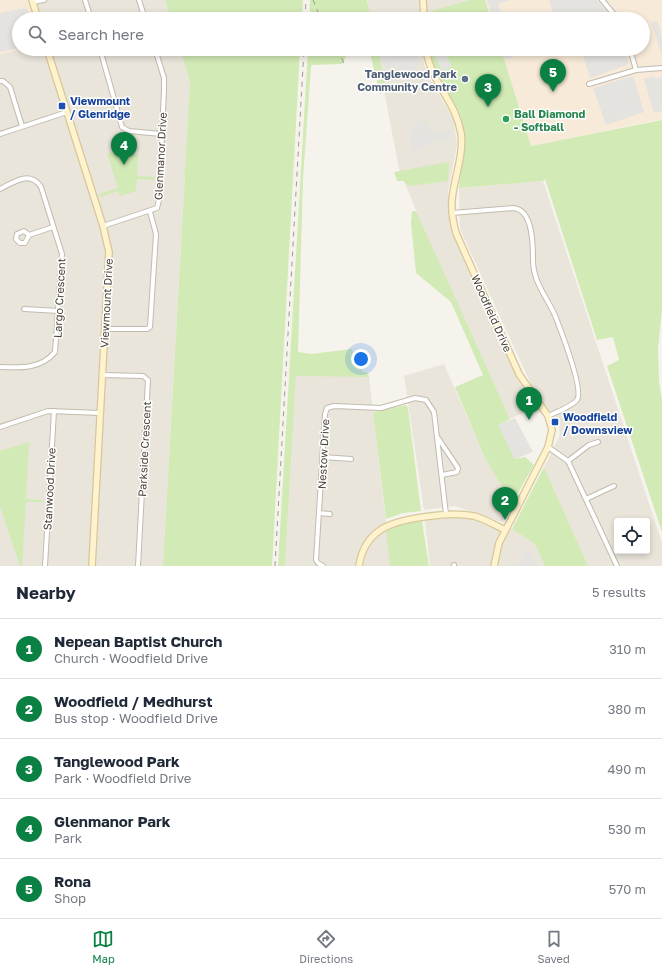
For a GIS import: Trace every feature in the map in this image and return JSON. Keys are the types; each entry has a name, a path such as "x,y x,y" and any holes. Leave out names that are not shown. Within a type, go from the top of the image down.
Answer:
{"street":[{"path":"36,12 33,1 44,0"},
{"path":"85,0 89,12"},
{"path":"139,0 143,12"},
{"path":"423,0 424,12"},
{"path":"602,0 612,12"},
{"name":"Viewmount Drive","path":"49,56 103,226 109,254 92,566"},
{"path":"102,56 122,126 129,131 161,134"},
{"name":"Glenmanor Drive","path":"103,226 150,212 157,208 159,200 164,78 157,56"},
{"name":"Woodfield Drive","path":"428,56 431,72 454,108 458,118 461,136 452,213 456,233 519,374 548,416 552,430 548,447 499,543 494,566"},
{"path":"632,56 636,70"},
{"path":"589,84 636,70 662,68"},
{"path":"0,81 3,81 10,87 22,126"},
{"path":"0,134 67,112"},
{"name":"Largo Crescent","path":"0,189 21,179 30,178 37,181 41,187 62,254 57,343 55,352 50,358 34,366 18,368 0,367"},
{"path":"452,213 517,208 526,217 534,245 534,274 540,290 556,317 578,382 580,394 577,401 548,416"},
{"path":"105,329 146,329 150,327 156,234 150,212"},
{"path":"29,235 53,227"},
{"path":"24,309 59,311"},
{"name":"Parkside Crescent","path":"102,375 144,376 148,380 138,566"},
{"name":"Nestow Drive","path":"323,566 316,560 325,414 327,408 334,406 381,408 415,398 423,398 431,405 434,412 438,438 446,514"},
{"path":"0,428 54,411 100,413"},
{"name":"Stanwood Drive","path":"45,566 54,411"},
{"name":"Nestow Drive","path":"438,438 451,455 458,468 457,472 442,475"},
{"path":"568,461 589,445 598,442"},
{"path":"548,447 568,461 617,566"},
{"path":"323,457 351,459"},
{"path":"586,499 614,486"},
{"path":"319,513 330,514"},
{"path":"359,566 366,546 377,532 400,520 446,514 474,516 505,530"}],"shaded area":[{"path":"0,0 35,0 30,8 31,12 12,12 12,51 0,54"},
{"path":"35,0 165,0 169,12 31,12 30,8"},
{"path":"368,0 470,0 431,12 369,12"},
{"path":"485,0 662,0 662,119 531,146 503,56 650,56 650,12 489,12"},
{"path":"487,0 510,0 498,4 501,12 491,12"},
{"path":"549,0 597,0 607,12 553,12"},
{"path":"24,8 27,9 28,12 12,12 12,49 0,52 0,13"},
{"path":"658,21 662,39 662,56 651,22"},
{"path":"12,51 12,56 182,56 190,82 163,566 0,566 0,54"},
{"path":"377,56 423,56 424,64 432,83 454,119 457,145 448,192 452,223 536,407 510,419 430,244 399,169"},
{"path":"390,56 418,56 418,67 400,79 394,66 383,68 381,58"},
{"path":"435,56 446,56 452,66 442,71"},
{"path":"504,56 512,56 512,57 505,59"},
{"path":"583,56 626,56 629,64 590,78"},
{"path":"633,76 644,112 606,125 593,88"},
{"path":"653,76 656,79 662,76 662,111 654,113 644,79"},
{"path":"421,120 424,121 434,133 451,130 452,137 425,146 425,149 413,151 408,133"},
{"path":"543,181 662,543 662,566 588,566 544,467 560,435 559,424 531,384 460,229 459,188"},
{"path":"444,364 485,458 512,503 502,522 455,506 424,510 404,376"},
{"path":"296,375 369,377 391,566 285,566"},
{"path":"515,418 533,452 515,459 498,425"},
{"path":"451,517 472,518 512,529 535,544 545,566 430,566 425,521"},
{"path":"529,550 536,564 531,566 514,566 523,562 520,555"}],"green space":[{"path":"165,0 303,0 302,12 169,12"},
{"path":"310,0 367,0 370,12 309,12"},
{"path":"470,0 485,0 489,12 428,12"},
{"path":"182,56 300,56 272,566 163,566 190,82"},
{"path":"308,56 346,56 342,64 312,65 311,67 303,179 298,352 311,354 352,349 357,370 361,368 362,371 368,373 369,377 296,376 285,566 278,566"},
{"path":"371,56 379,56 386,90 380,94"},
{"path":"431,56 503,56 531,146 662,120 662,308 658,349 659,381 662,401 662,532 607,366 619,360 613,337 597,340 545,179 543,181 459,188 464,151 463,124 452,99 434,67"},
{"path":"107,153 138,154 137,176 155,177 155,180 137,179 136,191 120,196 118,191 100,197 99,194 118,188"},
{"path":"449,162 448,181 409,186 403,181 397,181 394,172"},
{"path":"412,211 416,211 510,419 499,425 515,459 525,457 534,465 512,503 485,458 455,387 483,375 451,302 416,273 411,223"},
{"path":"406,405 408,408 421,511 403,513 386,519 373,412"},
{"path":"29,442 26,499 44,500 43,502 26,502 22,566 20,566 0,506 0,451"},
{"path":"544,467 588,566 545,566 535,544 512,529"},
{"path":"422,521 429,566 390,566 386,530 395,525"}],"railway":[{"path":"305,12 306,0"},
{"path":"313,0 318,12"},
{"path":"275,566 304,56"},
{"path":"341,56 345,66"}],"place":[{"name":"Tanglewood Park Community Centre","path":"465,79"},
{"name":"Rona","path":"553,92"},
{"name":"Viewmount / Glenridge","path":"62,106"},
{"name":"Tanglewood Park","path":"488,107"},
{"name":"Ball Diamond - Softball","path":"506,119"},
{"name":"Glenmanor Park","path":"124,165"},
{"name":"Nepean Baptist Church","path":"529,420"},
{"name":"Woodfield / Downsview","path":"555,422"},
{"name":"Woodfield / Medhurst","path":"505,520"}]}
